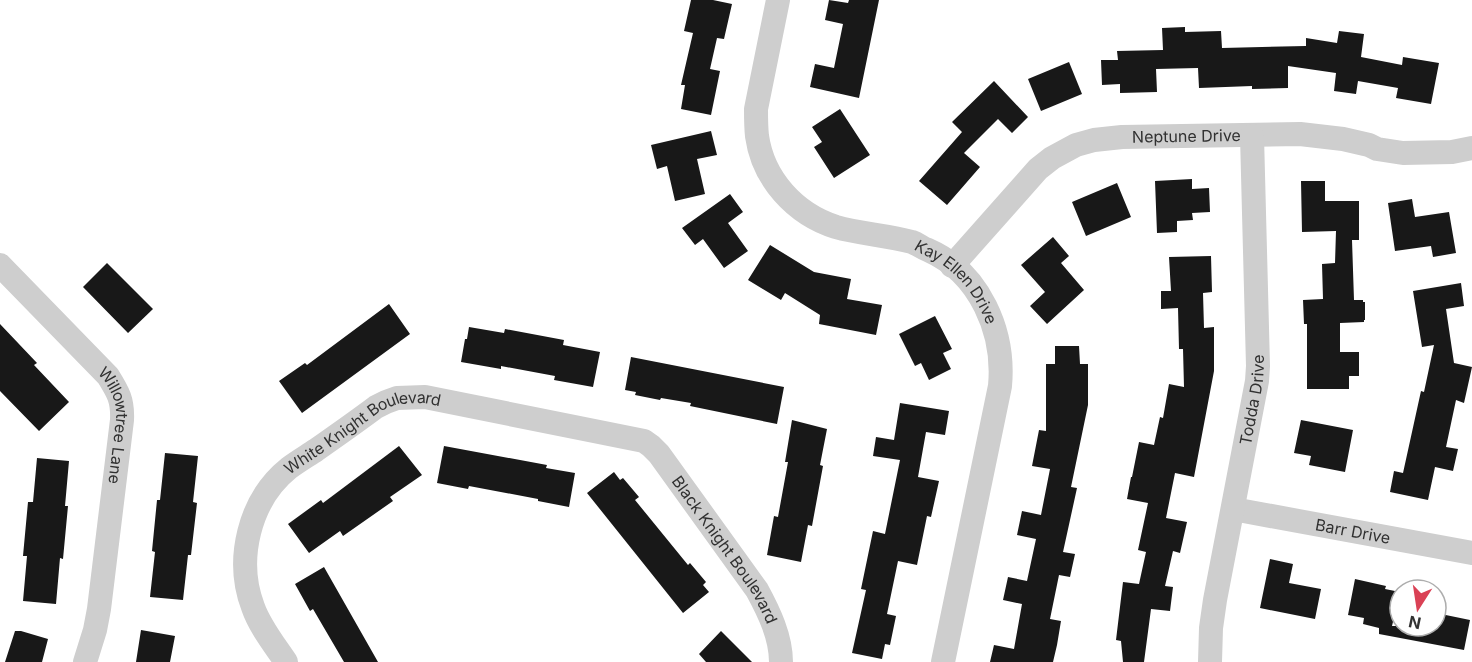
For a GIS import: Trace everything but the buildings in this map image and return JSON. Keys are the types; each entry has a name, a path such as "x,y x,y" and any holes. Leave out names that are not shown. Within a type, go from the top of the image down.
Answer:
{"street":[{"name":"Kay Ellen Drive","path":"778,0 756,109 756,127 761,154 772,179 803,212 811,216 837,227 913,242 932,251 963,274 975,289 996,330 1001,368 998,396 943,662"},
{"name":"Neptune Drive","path":"952,266 1038,169 1052,158 1076,145 1094,140 1122,137 1309,135 1343,139 1377,149 1414,154 1452,152 1472,148"},
{"name":"Todda Drive","path":"1210,662 1215,600 1258,373 1252,136"},
{"name":"Willowtree Lane","path":"0,265 108,376 117,390 122,405 99,609 85,662"},
{"name":"White Knight Boulevard","path":"286,662 257,617 249,591 245,573 246,555 253,519 271,488 290,468 376,407 397,398 425,397 644,441 649,444"},
{"name":"Black Knight Boulevard","path":"649,444 757,590 769,614 779,643 781,662"},
{"name":"Barr Drive","path":"1233,509 1472,553"}]}
